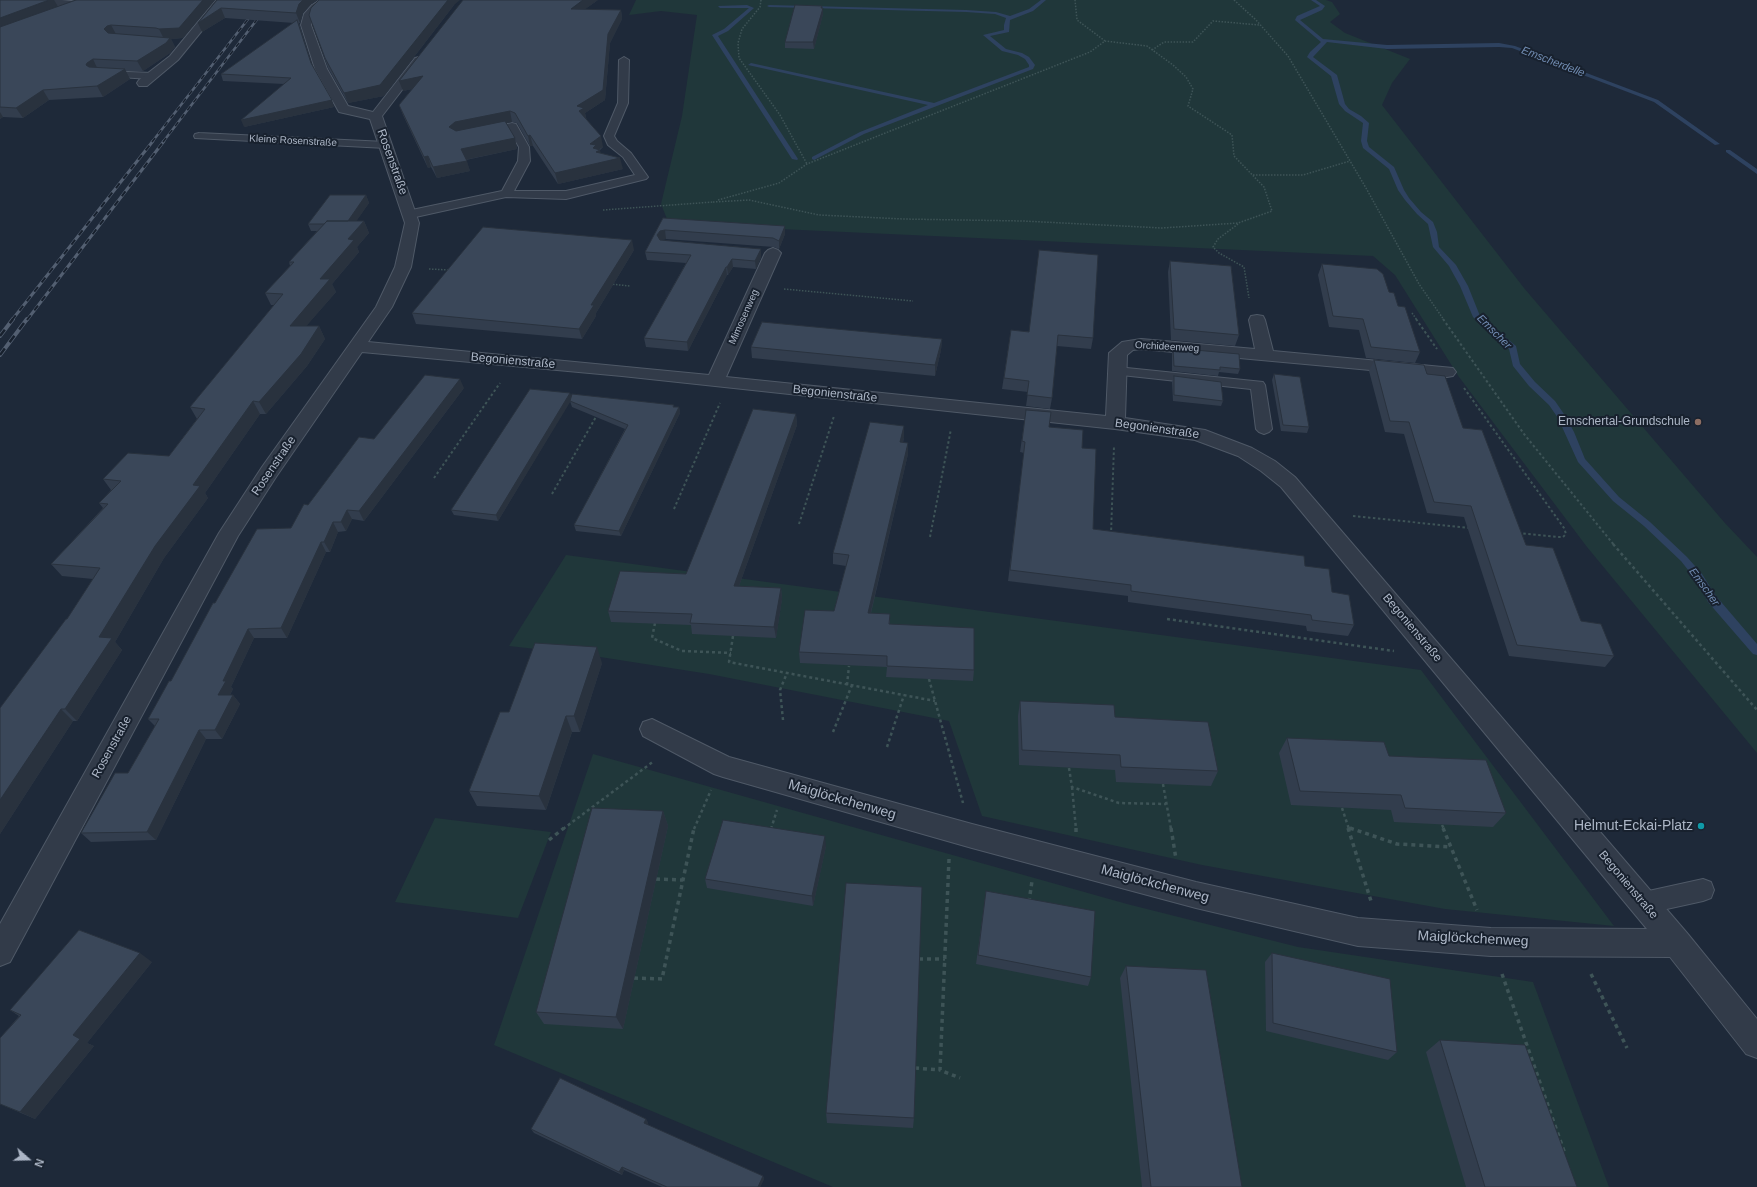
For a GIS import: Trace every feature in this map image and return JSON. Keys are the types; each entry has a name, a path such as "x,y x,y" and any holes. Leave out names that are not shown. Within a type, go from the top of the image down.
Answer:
{"street":[{"path":"30,0 80,5"},
{"path":"60,13 93,0"},
{"path":"147,80 174,58 222,0"},
{"name":"Rosenstraße","path":"0,952 229,533 269,472 384,307 403,267 412,223 411,214 376,116 343,109 321,69 306,25 308,16 316,7 328,0"},
{"path":"174,43 188,42"},
{"path":"376,116 427,50"},
{"name":"Mimosenweg","path":"722,382 758,286 766,252"},
{"path":"1257,320 1265,355"},
{"name":"Orchideenweg","path":"1115,423 1118,353 1128,346 1141,344 1447,372"},
{"name":"Begonienstraße","path":"358,346 1115,423 1198,434 1245,452 1268,466 1288,482 1644,903 1757,1043"},
{"name":"Maiglöckchenweg","path":"652,729 723,766 961,833 1181,891 1358,932 1491,942 1677,943"}],"lane":[{"path":"411,214 506,194 566,194 642,177 627,154 612,143 609,136 623,103 624,60"},
{"path":"98,74 147,80"},
{"path":"474,134 512,126 524,147 524,161 506,194"},
{"name":"Kleine Rosenstraße","path":"199,136 386,145"},
{"path":"1117,371 1258,385 1264,429"},
{"path":"1644,903 1703,890"}],"path":[{"path":"761,0 760,7 742,29 738,43 739,58 780,115 807,164"},
{"path":"694,204 749,200 818,215 896,219 1023,221 1162,228 1238,223 1272,211 1264,187 1234,156 1232,135 1188,106 1193,89 1186,77 1173,65 1147,46 1105,41 1077,20 1075,0"},
{"path":"1234,0 1260,25 1288,56 1350,161 1419,284 1470,359 1524,434 1605,535 1757,710"},
{"path":"1152,50 1164,42 1193,42 1213,21 1260,25"},
{"path":"713,202 779,183 807,164 1090,52 1105,41"},
{"path":"1252,175 1303,175 1350,161"},
{"path":"1238,223 1218,239 1213,247 1219,253 1244,266 1252,315 1257,320"},
{"path":"403,267 453,271"},
{"path":"606,284 630,286"},
{"path":"758,286 913,301"},
{"path":"1412,313 1439,352"},
{"path":"434,478 515,361"},
{"path":"674,508 722,382"},
{"path":"1462,385 1564,528 1566,534 1563,537 1557,537 1517,533"},
{"path":"800,524 840,395"},
{"path":"930,537 956,407"},
{"path":"552,494 598,412"},
{"path":"1111,542 1115,423"},
{"path":"1351,516 1478,529"},
{"path":"1167,619 1436,658"},
{"path":"655,623 652,638 682,651 731,653"},
{"path":"733,636 729,662 934,701"},
{"path":"847,685 848,666"},
{"path":"783,720 780,690 787,673"},
{"path":"929,679 961,833 945,959 940,1070"},
{"path":"833,732 852,685"},
{"path":"887,747 904,696"},
{"path":"549,840 678,743"},
{"path":"634,978 662,979 694,828 723,766"},
{"path":"1069,768 1080,864"},
{"path":"1163,784 1181,891"},
{"path":"1072,787 1119,804 1166,804"},
{"path":"1342,808 1381,934"},
{"path":"1442,825 1491,942 1566,1157"},
{"path":"1348,828 1397,844 1450,847"},
{"path":"656,879 683,880"},
{"path":"1576,943 1627,1048"},
{"path":"919,958 945,959"},
{"path":"915,1068 940,1070 960,1078"}],"green space":[{"path":"636,0 1326,0 1332,2 1340,14 1330,22 1345,33 1410,59 1392,83 1382,105 1524,288 1724,522 1757,557 1757,753 1587,547 1459,377 1395,275 1373,256 669,224 661,204 682,116 697,15 661,11 629,15"},
{"path":"566,555 1421,670 1614,926 1445,909 1202,865 982,816 949,721 709,674 581,654 509,646"},
{"path":"593,754 1127,904 1298,947 1533,982 1609,1187 833,1187 494,1045"},
{"path":"435,818 551,832 518,918 395,902"}],"building":[{"path":"0,0 49,0 0,18"},
{"path":"76,0 203,0 179,28 159,29 111,25 107,26 104,29 108,33 170,38 166,43 137,61 93,59 86,65 89,67 125,69 97,86 43,90 16,108 0,107 0,27"},
{"path":"217,0 303,0 299,4 296,13 221,8 198,23"},
{"path":"319,0 448,0 380,85 344,93 325,58 309,15 311,8"},
{"path":"463,0 583,0 571,9 621,10 608,34 603,90 577,106 584,108 579,111 601,136 590,144 596,145 593,148 600,150 596,152 620,158 555,173 530,135 528,136 515,113 510,111 455,122 449,127 456,131 505,121 515,138 461,149 467,161 433,167 428,156 424,157 399,105 423,76 399,81"},
{"path":"795,5 822,6 821,8 823,8 813,42 785,42"},
{"path":"297,20 311,63 332,100 241,120 291,78 221,74"},
{"path":"330,195 366,195 348,221 327,221 324,224 308,224"},
{"path":"663,218 785,226 779,241 773,238 665,230 660,231 657,235 660,240 761,249 755,261 732,259 726,267 687,342 644,338 691,255 645,252"},
{"path":"327,221 364,221 348,239 354,240 320,279 330,279 290,326 319,326 301,354 259,402 253,401 193,485 200,486 155,546 99,637 112,638 65,709 61,709 0,800 0,708 67,619 100,568 51,564 108,504 99,503 121,481 103,479 128,453 169,456 205,409 190,407 283,294 265,293 294,262 289,262"},
{"path":"483,227 632,240 591,305 594,305 579,329 412,313"},
{"path":"1039,250 1098,255 1093,338 1058,335 1052,398 1027,395 1029,381 1004,378 1011,330 1029,332"},
{"path":"1170,261 1231,266 1239,335 1174,329"},
{"path":"1322,264 1377,269 1383,274 1389,292 1394,293 1398,306 1405,307 1420,352 1371,347 1363,319 1333,316"},
{"path":"762,322 942,339 935,365 751,347"},
{"path":"1173,348 1239,354 1240,369 1220,367 1220,370 1174,366"},
{"path":"1374,360 1424,365 1427,374 1445,376 1463,428 1482,430 1526,545 1553,548 1581,621 1601,624 1614,656 1517,645 1471,506 1434,502 1409,422 1390,421"},
{"path":"1274,374 1300,377 1309,427 1283,425"},
{"path":"425,375 460,379 359,511 347,510 341,522 333,522 324,542 321,542 281,628 248,629 223,681 226,681 218,695 233,695 215,730 199,730 147,832 81,833 115,773 128,773 159,719 148,719 169,681 171,681 213,603 215,603 257,529 291,528 304,504 308,505 359,437 374,439"},
{"path":"1174,376 1221,382 1223,401 1174,395"},
{"path":"530,389 570,393 496,515 451,510"},
{"path":"572,394 674,405 673,407 679,407 619,531 574,525 628,425 570,401"},
{"path":"753,409 796,414 734,586 781,588 774,627 690,623 692,614 608,611 620,571 686,574"},
{"path":"1026,410 1051,412 1049,427 1083,430 1082,448 1096,449 1093,529 1304,556 1305,566 1329,569 1332,592 1349,595 1354,625 1312,620 1311,615 1131,591 1131,585 1010,570 1025,442 1022,441"},
{"path":"870,422 904,426 900,442 908,443 868,613 890,614 889,624 974,628 974,670 887,666 887,656 799,652 805,610 834,611 849,555 833,553"},
{"path":"535,643 597,647 574,716 566,716 539,796 469,791 500,712 509,712"},
{"path":"1020,701 1114,705 1115,717 1208,722 1218,771 1121,767 1120,755 1022,750"},
{"path":"1287,738 1384,742 1389,756 1486,760 1506,813 1405,808 1401,795 1300,791"},
{"path":"592,808 663,811 616,1017 536,1012"},
{"path":"723,820 825,836 812,896 705,879"},
{"path":"846,883 922,887 914,1118 826,1113"},
{"path":"986,891 1095,911 1091,977 978,955"},
{"path":"79,930 140,953 73,1035 80,1039 20,1112 0,1104 0,1038 21,1015 10,1010"},
{"path":"1272,953 1390,979 1397,1052 1273,1023"},
{"path":"1126,966 1206,970 1242,1187 1151,1187"},
{"path":"1440,1040 1525,1045 1577,1187 1485,1187"},
{"path":"560,1078 646,1119 644,1123 763,1176 758,1187 667,1187 622,1167 619,1172 531,1129"}],"waterway":[{"path":"814,158 862,133 1031,68 1032,65 1027,58 1020,54 1004,50 986,35 1007,31 1006,25 1008,19 1031,10 1044,0"},
{"name":"Emscher","path":"1313,0 1323,6 1320,9 1299,17 1297,20 1324,42 1312,53 1310,57 1334,75 1342,104 1347,110 1366,123 1364,141 1366,148 1392,168 1401,190 1407,199 1419,213 1431,223 1436,247 1452,265 1464,286 1477,317 1513,348 1516,364 1532,384 1552,403 1562,417 1570,432 1581,460 1616,499 1647,524 1684,559 1699,577 1712,599 1757,651"},
{"path":"720,7 747,6 752,8 726,30 715,35 721,44"},
{"path":"769,6 966,11 996,13 1010,18"},
{"name":"Emscherdelle","path":"1323,40 1387,47 1499,45 1513,47 1656,101 1717,144"},
{"path":"722,46 795,159"},
{"path":"751,65 934,105"},
{"name":"Emscherdelle","path":"1728,151 1757,172"}],"railway":[{"path":"152,142 263,0"},
{"path":"163,142 272,0"},
{"path":"12,320 153,141"},
{"path":"27,320 164,141"},
{"path":"0,336 13,319"},
{"path":"0,355 27,319"}],"place":[{"name":"Emschertal-Grundschule","path":"1698,422"},
{"name":"Helmut-Eckai-Platz","path":"1701,826"}]}
